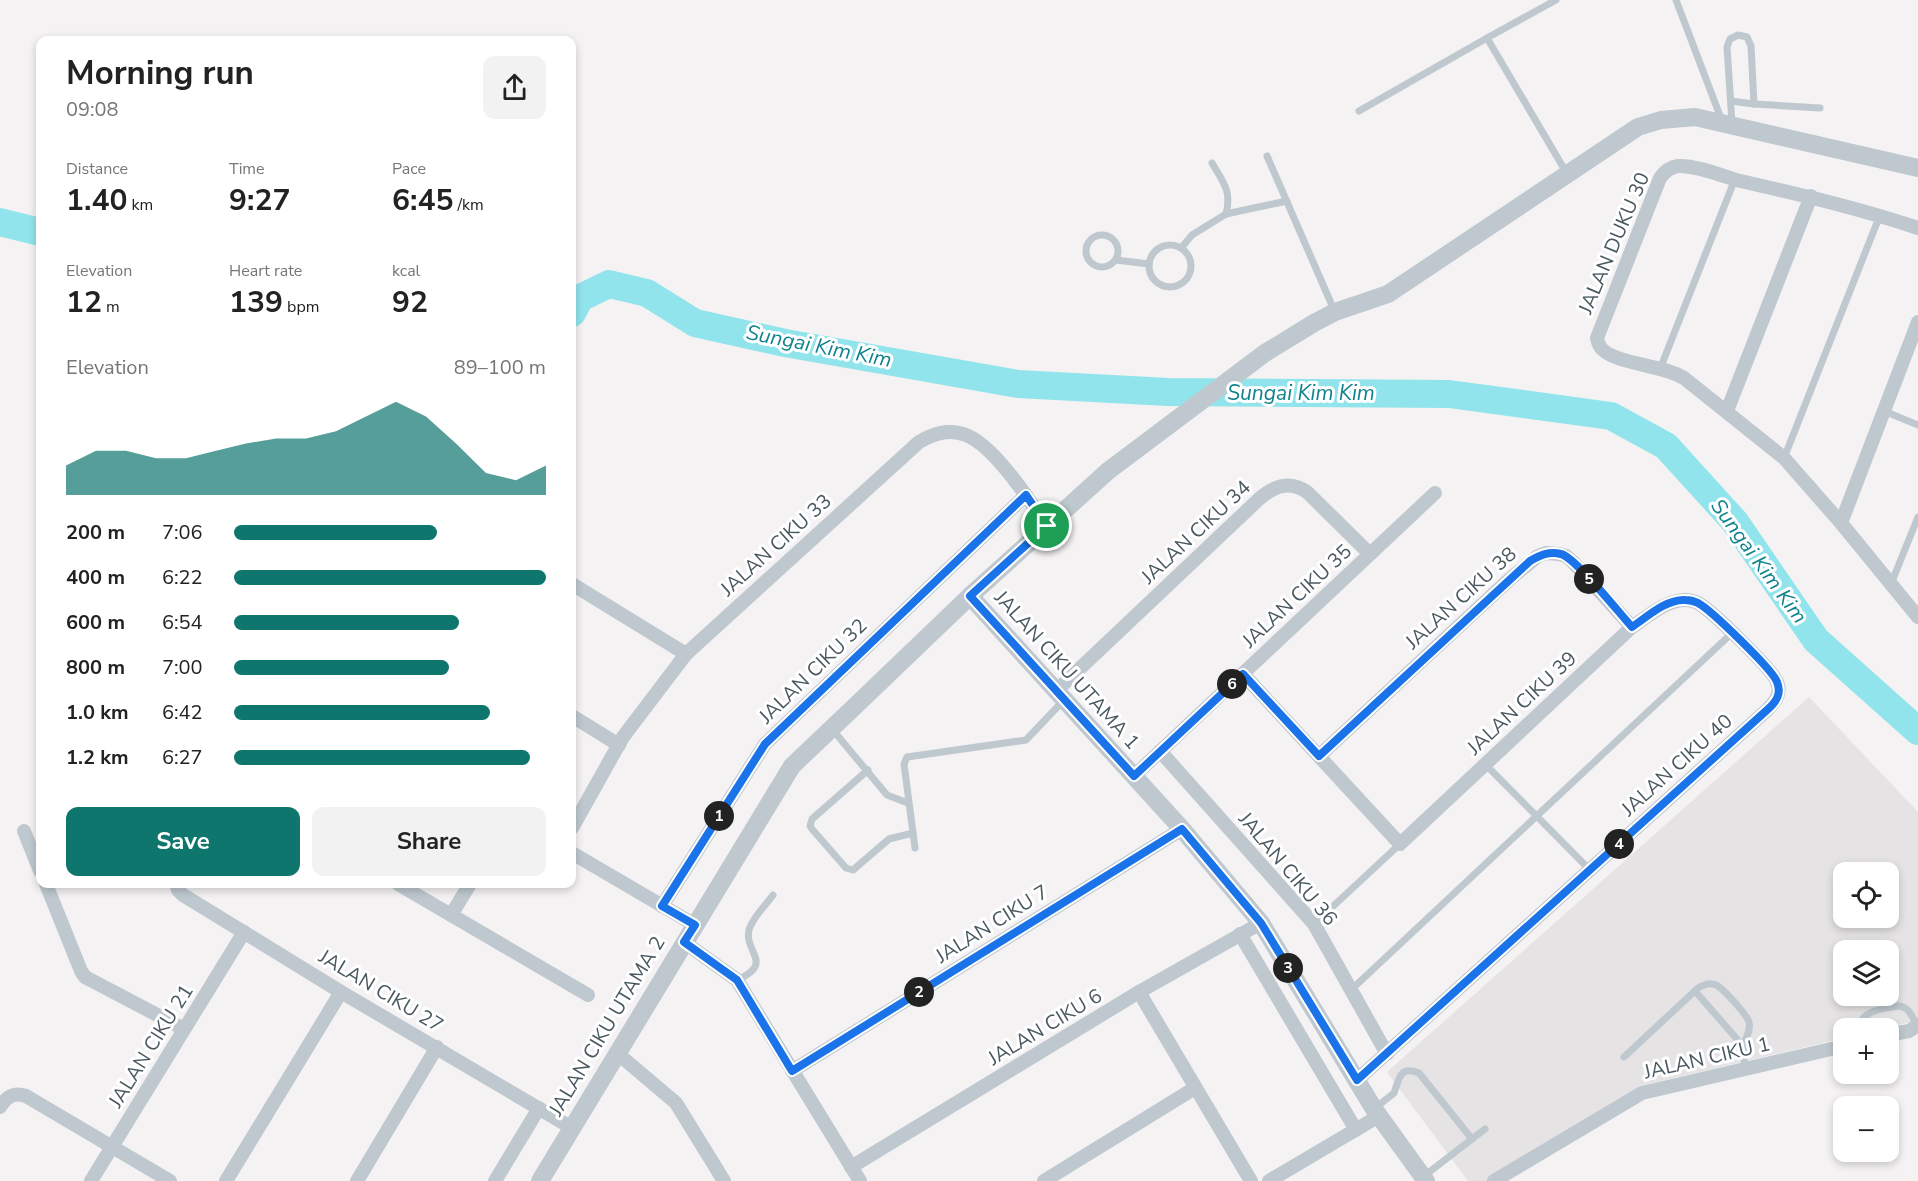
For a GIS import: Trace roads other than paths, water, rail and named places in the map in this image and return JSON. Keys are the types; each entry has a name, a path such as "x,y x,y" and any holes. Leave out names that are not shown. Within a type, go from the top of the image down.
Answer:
{"street":[{"name":"JALAN CIKU UTAMA 2","path":"540,1181 792,766 970,596 1108,471 1264,353 1314,322 1335,312 1388,294 1638,127 1661,120 1695,117 1918,168"},
{"name":"JALAN DUKU 30","path":"1660,369 1602,350 1598,344 1598,331 1660,178 1668,169 1682,166 1735,179"},
{"path":"1735,179 1811,196 1918,228"},
{"path":"1726,411 1811,196"},
{"path":"1841,523 1918,322"},
{"path":"1660,369 1684,378 1784,458 1918,617"},
{"name":"JALAN CIKU 33","path":"576,821 623,737 686,654 919,442 939,433 952,431 976,439 994,456 1026,495 1047,526"},
{"name":"JALAN CIKU 34","path":"1060,695 1259,499 1275,487 1289,485 1307,492 1370,554"},
{"name":"JALAN CIKU 35","path":"1134,776 1435,493"},
{"name":"JALAN CIKU 32","path":"662,906 765,744 1026,495"},
{"name":"JALAN CIKU 38","path":"1319,756 1511,578 1538,556 1546,553 1559,554 1574,562 1632,627"},
{"path":"576,586 686,654"},
{"name":"JALAN CIKU UTAMA 1","path":"970,596 1182,829 1261,923 1377,1112 1425,1179"},
{"name":"JALAN CIKU 39","path":"1400,844 1632,627 1678,600"},
{"name":"JALAN CIKU 40","path":"1357,1080 1776,701 1779,693 1778,682 1772,674 1732,633 1697,602 1678,600"},
{"path":"1243,674 1400,844"},
{"path":"576,719 619,746"},
{"name":"JALAN CIKU 36","path":"1160,751 1314,924 1387,1054"},
{"name":"JALAN CIKU 7","path":"792,1071 1182,829"},
{"path":"24,831 36,861"},
{"path":"576,855 695,925"},
{"path":"48,888 81,971 86,977 184,1029"},
{"name":"JALAN CIKU 27","path":"177,888 183,895 341,992 572,1128"},
{"path":"405,888 588,996"},
{"path":"451,915 468,888"},
{"name":"JALAN CIKU 6","path":"851,1167 1139,992 1261,923"},
{"name":"JALAN CIKU 21","path":"91,1181 244,932"},
{"path":"1240,934 1356,1130"},
{"path":"684,942 737,980 860,1181"},
{"path":"226,1181 341,992"},
{"path":"1139,992 1251,1181"},
{"path":"1899,1032 1918,1026"},
{"path":"357,1181 437,1047"},
{"name":"JALAN CIKU 1","path":"1494,1181 1642,1093 1833,1048"},
{"path":"617,1053 676,1103 724,1181"},
{"path":"1044,1181 1196,1088"},
{"path":"0,1107 8,1097 20,1094 170,1181"},
{"path":"495,1181 539,1108"},
{"path":"1269,1181 1356,1130 1377,1112"}],"lane":[{"path":"1359,111 1556,0"},
{"path":"1676,0 1728,125"},
{"path":"1728,125 1731,101 1727,47 1730,39 1738,34 1747,38 1751,46 1754,104"},
{"path":"1487,38 1567,174"},
{"path":"1731,101 1820,108"},
{"path":"1267,156 1335,312"},
{"path":"1212,163 1228,190 1230,202 1226,214"},
{"path":"1660,369 1735,179"},
{"path":"1182,247 1192,235 1226,214 1287,201"},
{"path":"1784,458 1880,215"},
{"path":"1103,234 1112,237 1119,251 1116,260 1110,266 1101,268 1093,265 1087,258 1088,242 1095,236 1103,234"},
{"path":"1171,244 1182,247 1190,255 1192,267 1189,277 1180,285 1169,287 1158,284 1151,275 1149,264 1152,254 1160,246 1171,244"},
{"path":"1116,260 1149,264"},
{"path":"1884,411 1918,425"},
{"path":"1891,584 1918,516"},
{"path":"1352,989 1732,633"},
{"path":"915,848 904,764 907,757 1026,740 1060,695"},
{"path":"832,728 887,795 908,802"},
{"path":"1485,764 1590,870"},
{"path":"868,770 812,819 810,826 812,829 849,870 856,868 889,839 913,833"},
{"path":"1314,924 1400,844"},
{"path":"737,980 755,968 756,962 749,931 773,895"},
{"path":"1624,1057 1695,991 1704,985 1716,985 1747,1018 1749,1027 1743,1046 1745,1068"},
{"path":"1695,991 1743,1046"},
{"path":"1863,1018 1865,1015 1898,1006 1907,1008 1918,1026"},
{"path":"1377,1112 1392,1096 1401,1075 1415,1071 1472,1139"},
{"path":"1425,1179 1485,1129"}],"waterway":[{"name":"Sungai Kim Kim","path":"0,222 36,231"},
{"name":"Sungai Kim Kim","path":"576,306 580,298 609,284 647,293 695,323 785,343 1018,384 1168,392 1449,394 1611,416 1666,446 1735,522 1816,640 1918,731"}]}
